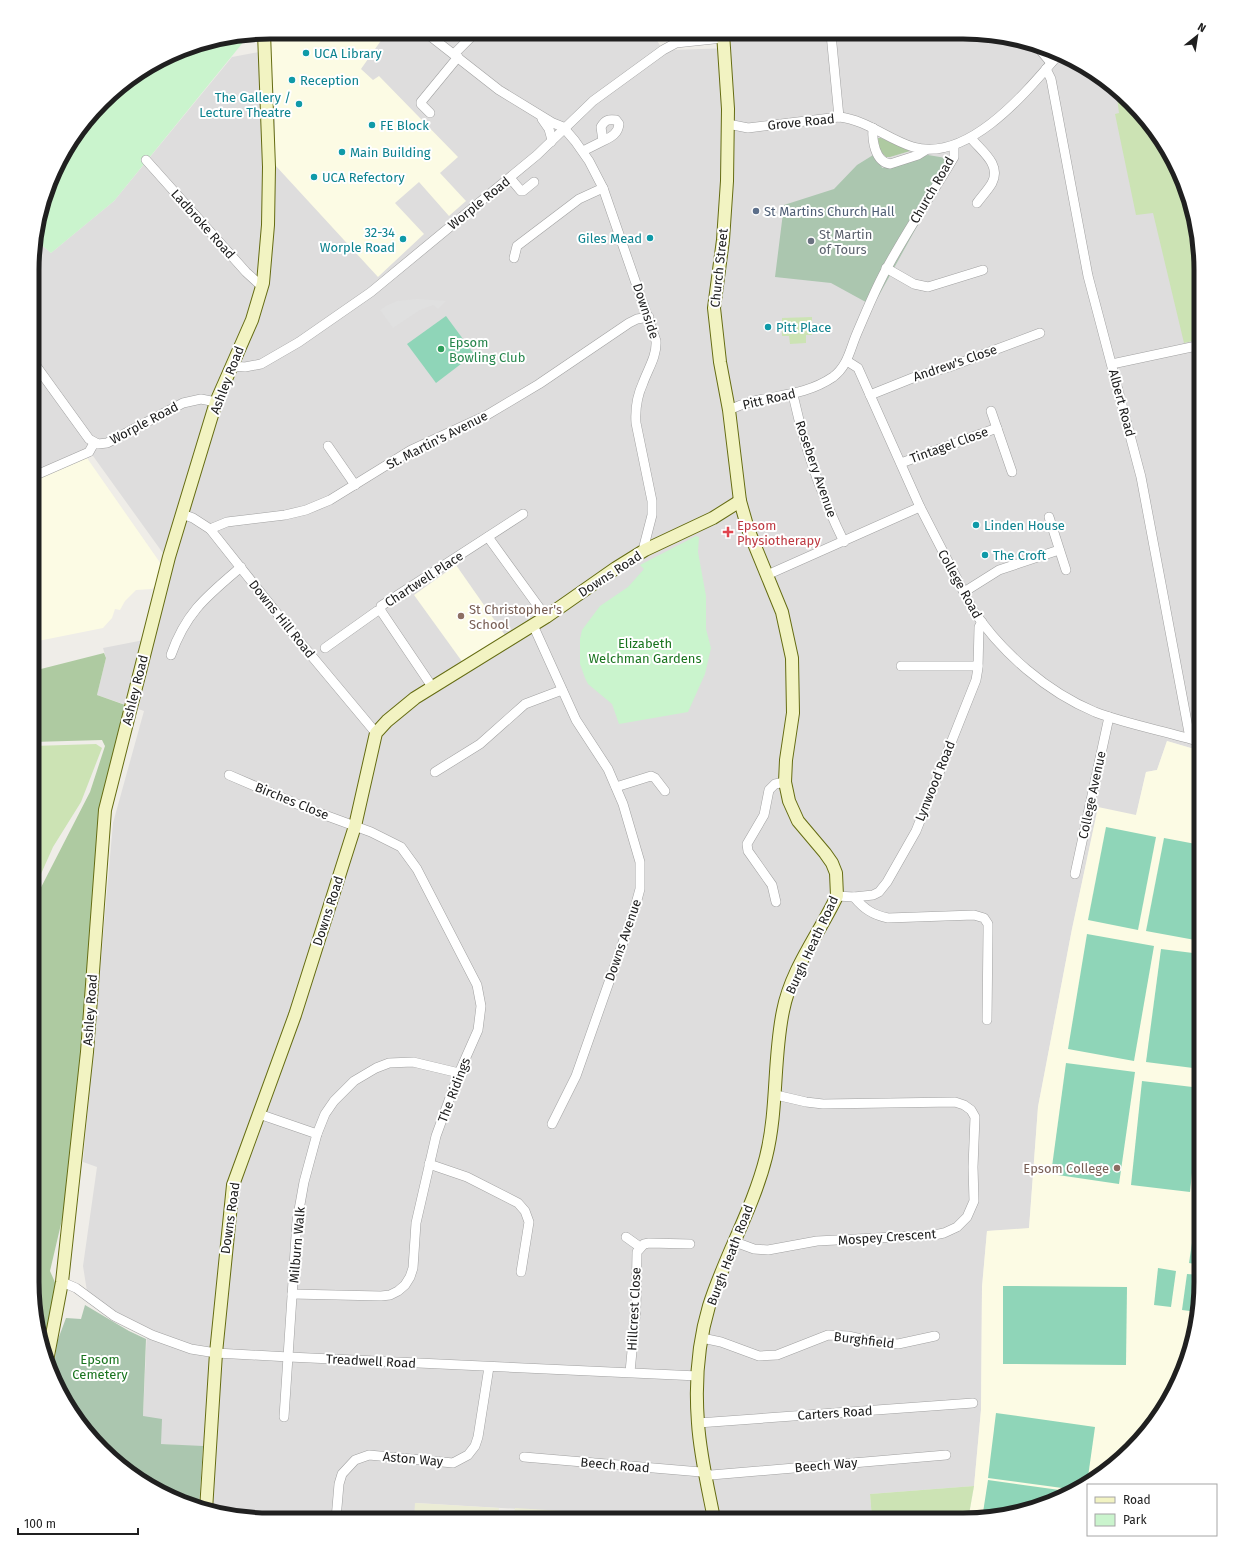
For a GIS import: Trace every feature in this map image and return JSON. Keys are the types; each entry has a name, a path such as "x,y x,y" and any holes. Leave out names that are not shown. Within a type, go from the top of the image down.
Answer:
{"main road":[{"name":"Ashley Road","path":"50,1351 62,1282 87,1052 105,810 169,557 216,402 223,390 252,320 262,283 268,225 269,167 264,39"},
{"name":"Church Street","path":"723,39 728,124 726,201 714,308 720,362 729,410 740,501"},
{"name":"Downs Road","path":"206,1504 216,1353 233,1185 295,1015 355,826 376,733 398,711 546,617 616,568 645,550 692,529 740,501"},
{"name":"Burgh Heath Road","path":"713,1513 698,1423 698,1376 702,1338 712,1298 735,1242 766,1158 776,1095 778,1042 783,1010 789,988 837,896 836,873 832,863 826,853 798,821 789,800 785,782 786,760 794,713 794,681 786,626 777,597 748,529 740,501"}],"street":[{"path":"434,39 499,90 540,116 566,129"},
{"path":"430,113 421,104 421,102 470,39"},
{"name":"Worple Road","path":"232,366 245,367 261,364 299,342 376,287 510,178 566,129 593,101 670,45 705,39"},
{"path":"831,39 839,117"},
{"name":"Albert Road","path":"1041,53 1049,66 1088,276 1140,477 1190,738"},
{"name":"Church Road","path":"847,361 854,340 886,268 954,157 954,146 971,138 1019,98 1055,59"},
{"path":"540,116 551,133 551,142"},
{"name":"Grove Road","path":"728,124 748,128 839,117 851,118 911,146 926,150 954,146"},
{"name":"Grove Road","path":"873,128 872,135 878,157 885,163 890,164 918,155 926,150"},
{"name":"Downside","path":"566,129 583,151 603,188 649,317 657,347 639,394 636,413 636,424 652,501 652,515 644,546 645,550"},
{"path":"971,138 990,160 994,168 993,181 977,203"},
{"path":"583,151 603,141"},
{"name":"Ladbroke Road","path":"146,160 246,272 258,283 262,283"},
{"path":"510,178 521,191 534,182"},
{"path":"514,258 517,246 579,199 603,188"},
{"path":"886,268 921,287 928,287 983,270"},
{"name":"St. Martin's Avenue","path":"210,529 227,522 270,518 306,510 330,500 411,450 487,415 539,384 629,323 649,317"},
{"name":"Andrew's Close","path":"870,395 915,377 949,367 1040,332"},
{"path":"1112,364 1194,346"},
{"name":"Pitt Road","path":"729,410 751,402 793,395 833,376 847,361"},
{"name":"College Road","path":"847,361 858,368 920,507 964,592 982,622 1007,650 1045,683 1068,698 1109,717 1194,739"},
{"path":"39,370 94,442"},
{"name":"Rosebery Avenue","path":"793,395 807,450 820,488 844,542"},
{"name":"Worple Road","path":"39,474 89,452 94,442 107,443 183,403 201,399 216,402"},
{"name":"Tintagel Close","path":"991,411 1012,472"},
{"name":"Tintagel Close","path":"901,463 997,428"},
{"path":"328,446 355,485"},
{"path":"768,575 920,507"},
{"name":"Downs Hill Road","path":"182,514 199,521 210,529 295,636 376,733"},
{"name":"Chartwell Place","path":"433,688 381,611 381,606 523,514"},
{"path":"1049,517 1066,570"},
{"path":"488,537 546,617"},
{"path":"964,592 999,570 1059,550"},
{"path":"171,655 179,633 188,618 210,594 241,567"},
{"path":"325,648 377,611 381,611"},
{"name":"Lynwood Road","path":"837,896 854,897 873,895 879,892 900,861 916,830 976,680 978,666 979,627 982,622"},
{"name":"Downs Avenue","path":"533,625 576,720 608,769 616,787 637,848 641,877 640,889 634,911 576,1076 552,1124"},
{"path":"901,666 978,666"},
{"path":"435,772 480,744 525,704 562,690"},
{"name":"College Avenue","path":"1075,874 1109,717"},
{"name":"Birches Close","path":"229,775 311,810 355,826"},
{"path":"616,787 651,776 655,778 665,791"},
{"path":"776,902 772,885 748,851 747,844 764,815 769,790 775,784 785,782"},
{"name":"The Ridings","path":"292,1294 381,1296 390,1295 405,1285 413,1268 416,1223 436,1136 458,1073 478,1030 482,1006 477,985 409,855 392,841 355,826"},
{"path":"854,897 861,906 869,912 888,918 974,915 984,918 987,921 988,928 987,1020"},
{"name":"Milburn Walk","path":"284,1417 297,1221 304,1182 317,1134 325,1114 343,1090 354,1081 376,1068 389,1063 407,1062 435,1066 458,1073"},
{"name":"Mospey Crescent","path":"735,1242 754,1249 768,1250 817,1241 934,1235 944,1233 957,1227 967,1217 974,1201 973,1167 976,1124 971,1110 964,1105 955,1102 823,1104 806,1102 776,1095"},
{"path":"259,1114 317,1134"},
{"path":"429,1164 467,1177 522,1206 528,1216 529,1222 521,1272"},
{"path":"626,1237 640,1247 649,1244 690,1244"},
{"name":"Hillcrest Close","path":"630,1372 636,1309 636,1256 640,1247"},
{"name":"Treadwell Road","path":"62,1282 76,1288 114,1316 152,1335 191,1349 216,1353 698,1376"},
{"name":"Burghfield","path":"702,1338 721,1342 759,1356 777,1355 828,1335 848,1336 875,1342 898,1344 935,1336"},
{"name":"Aston Way","path":"337,1513 339,1484 342,1474 355,1460 369,1455 453,1463 468,1455 475,1446 478,1437 489,1367"},
{"name":"Carters Road","path":"698,1423 973,1403"},
{"name":"Beech Way","path":"706,1473 711,1474 946,1455"},
{"name":"Beech Road","path":"524,1457 706,1473"}],"shaded area":[{"path":"266,39 656,39 664,53 671,50 731,48 731,39 978,39 1008,43 1037,51 1065,63 1091,78 1115,96 1137,118 1163,154 1170,168 1182,196 1186,210 1190,225 1194,255 1194,749 1167,741 1157,770 1146,772 1136,816 1098,808 1072,929 1038,1107 1029,1229 987,1231 982,1287 981,1410 974,1486 870,1494 872,1513 590,1513 416,1503 415,1513 255,1513 212,1506 215,1448 161,1444 143,1416 147,1330 89,1304 83,1266 97,1167 83,1162 113,823 144,711 97,695 106,658 103,648 144,640 165,556 88,449 39,470 39,255 40,244 51,253 114,201 232,57 259,52"},
{"path":"269,39 382,39 361,69 373,80 379,76 458,157 440,173 466,201 449,216 419,182 395,203 424,234 378,277 275,165 275,109"},
{"path":"417,299 446,301 438,309 433,305 420,310 393,328 380,310 397,301"},
{"path":"87,458 161,564 155,586 152,589 136,590 125,601 120,610 115,609 112,618 103,628 39,641 39,477"},
{"name":"St Christopher's School","path":"456,565 507,638 466,667 414,595"},
{"name":"Epsom College","path":"1167,741 1194,749 1194,1297 1190,1327 1182,1356 1163,1398 1137,1434 1115,1456 1078,1482 1037,1501 1008,1509 969,1513 974,1486 981,1410 982,1287 987,1231 1029,1228 1038,1107 1072,929 1098,807 1136,815 1146,772 1157,770"},
{"path":"415,1503 499,1508 499,1513 414,1513"},
{"path":"515,1508 597,1513 514,1513"}],"green space":[{"path":"245,40 114,201 51,253 40,244 43,225 51,196 70,154 96,118 118,96 154,70 196,51 225,43"},
{"path":"1117,98 1137,118 1163,154 1182,196 1190,225 1194,255 1194,341 1184,343 1153,213 1136,215 1115,114 1119,113"},
{"path":"878,138 910,151 886,157 879,149"},
{"name":"St Martin of Tours","path":"878,152 882,168 928,155 946,158 957,154 873,306 831,283 775,277 784,205 834,189 857,165"},
{"name":"Epsom Bowling Club","path":"446,316 474,354 436,383 407,344"},
{"path":"812,317 812,335 806,335 806,343 790,344 789,336 782,336 782,318"},
{"name":"Elizabeth Welchman Gardens","path":"696,536 699,537 698,552 706,596 706,629 711,648 705,674 688,712 619,724 612,704 588,684 585,678 580,664 580,639 582,630 600,606 628,587 644,569 640,565"},
{"path":"104,653 106,658 97,695 128,706 100,831 75,1115 64,1211 50,1271 57,1287 46,1340 39,1297 39,891 90,792 105,746 102,740 39,742 39,669"},
{"path":"96,744 102,748 81,802 53,847 39,878 39,746"},
{"path":"1106,827 1156,837 1138,930 1088,920"},
{"path":"1164,838 1194,844 1194,940 1146,931"},
{"path":"1087,934 1154,946 1134,1061 1068,1049"},
{"path":"1161,949 1194,953 1194,1068 1146,1062"},
{"path":"1066,1063 1135,1072 1119,1184 1051,1174"},
{"path":"1142,1081 1194,1087 1194,1154 1190,1192 1131,1185"},
{"path":"1192,1243 1194,1243 1194,1264 1189,1263"},
{"path":"1158,1268 1176,1271 1171,1307 1154,1305"},
{"path":"1187,1274 1194,1274 1192,1311 1182,1310"},
{"path":"1003,1286 1127,1287 1126,1365 1003,1364"},
{"name":"Epsom Cemetery","path":"85,1305 129,1331 146,1339 143,1416 162,1419 161,1444 203,1446 199,1502 154,1482 129,1465 96,1434 70,1398 54,1364 57,1342 66,1318 81,1319"},
{"path":"996,1413 1095,1427 1088,1476 1066,1489 988,1478"},
{"path":"988,1480 1062,1490 1023,1505 1008,1509 983,1512"},
{"path":"974,1486 969,1513 872,1513 870,1494"}],"place":[{"name":"UCA Library","path":"306,53"},
{"name":"Reception","path":"292,80"},
{"name":"The Gallery / Lecture Theatre","path":"299,104"},
{"name":"FE Block","path":"372,125"},
{"name":"Main Building","path":"342,152"},
{"name":"UCA Refectory","path":"314,177"},
{"name":"St Martins Church Hall","path":"756,211"},
{"name":"Giles Mead","path":"650,238"},
{"name":"32-34 Worple Road","path":"403,239"},
{"name":"St Martin of Tours","path":"811,241"},
{"name":"Pitt Place","path":"768,327"},
{"name":"Epsom Bowling Club","path":"441,349"},
{"name":"Linden House","path":"976,525"},
{"name":"Epsom Physiotherapy","path":"728,532"},
{"name":"The Croft","path":"985,555"},
{"name":"St Christopher's School","path":"461,616"},
{"name":"Epsom College","path":"1117,1168"}]}
